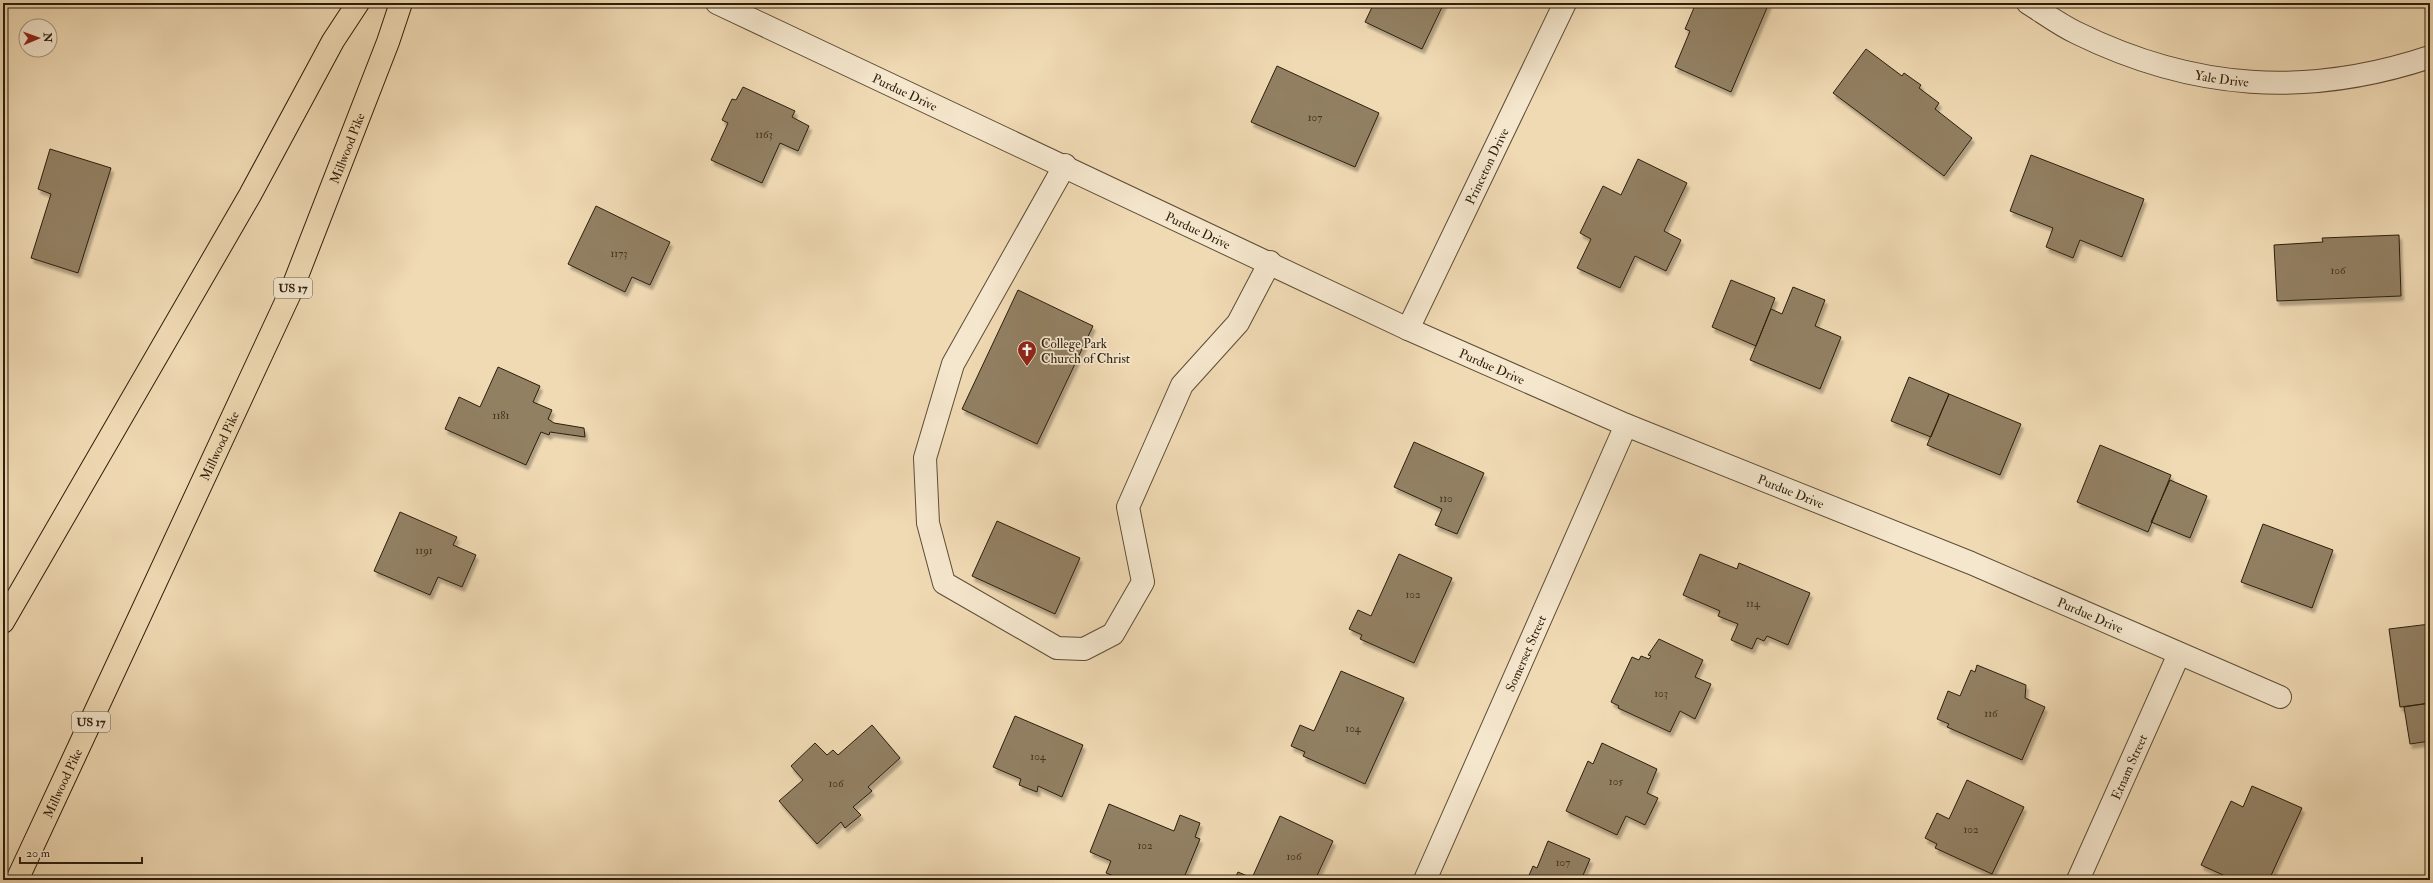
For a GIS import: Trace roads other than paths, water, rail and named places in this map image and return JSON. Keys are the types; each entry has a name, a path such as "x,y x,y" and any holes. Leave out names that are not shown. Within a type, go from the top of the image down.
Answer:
{"highway":[{"path":"3,622 242,209 333,41 358,3"},
{"name":"Millwood Pike","path":"18,880 292,289 388,42 401,3"}],"street":[{"name":"Purdue Drive","path":"717,3 1270,262 1408,329 1626,425 1971,563 2280,697"},
{"name":"Princeton Drive","path":"1408,329 1565,3"},
{"name":"Yale Drive","path":"2028,3 2076,33 2146,63 2209,78 2272,84 2336,81 2430,57"},
{"path":"1065,166 953,364 925,458 928,523 944,583 1057,648 1084,649 1113,634 1143,582 1128,507 1182,385 1238,323 1270,262"},
{"name":"Somerset Street","path":"1425,880 1626,425"},
{"name":"Etnam Street","path":"2078,880 2179,654"}],"place":[{"name":"College Park Church of Christ","path":"1027,367"}]}
